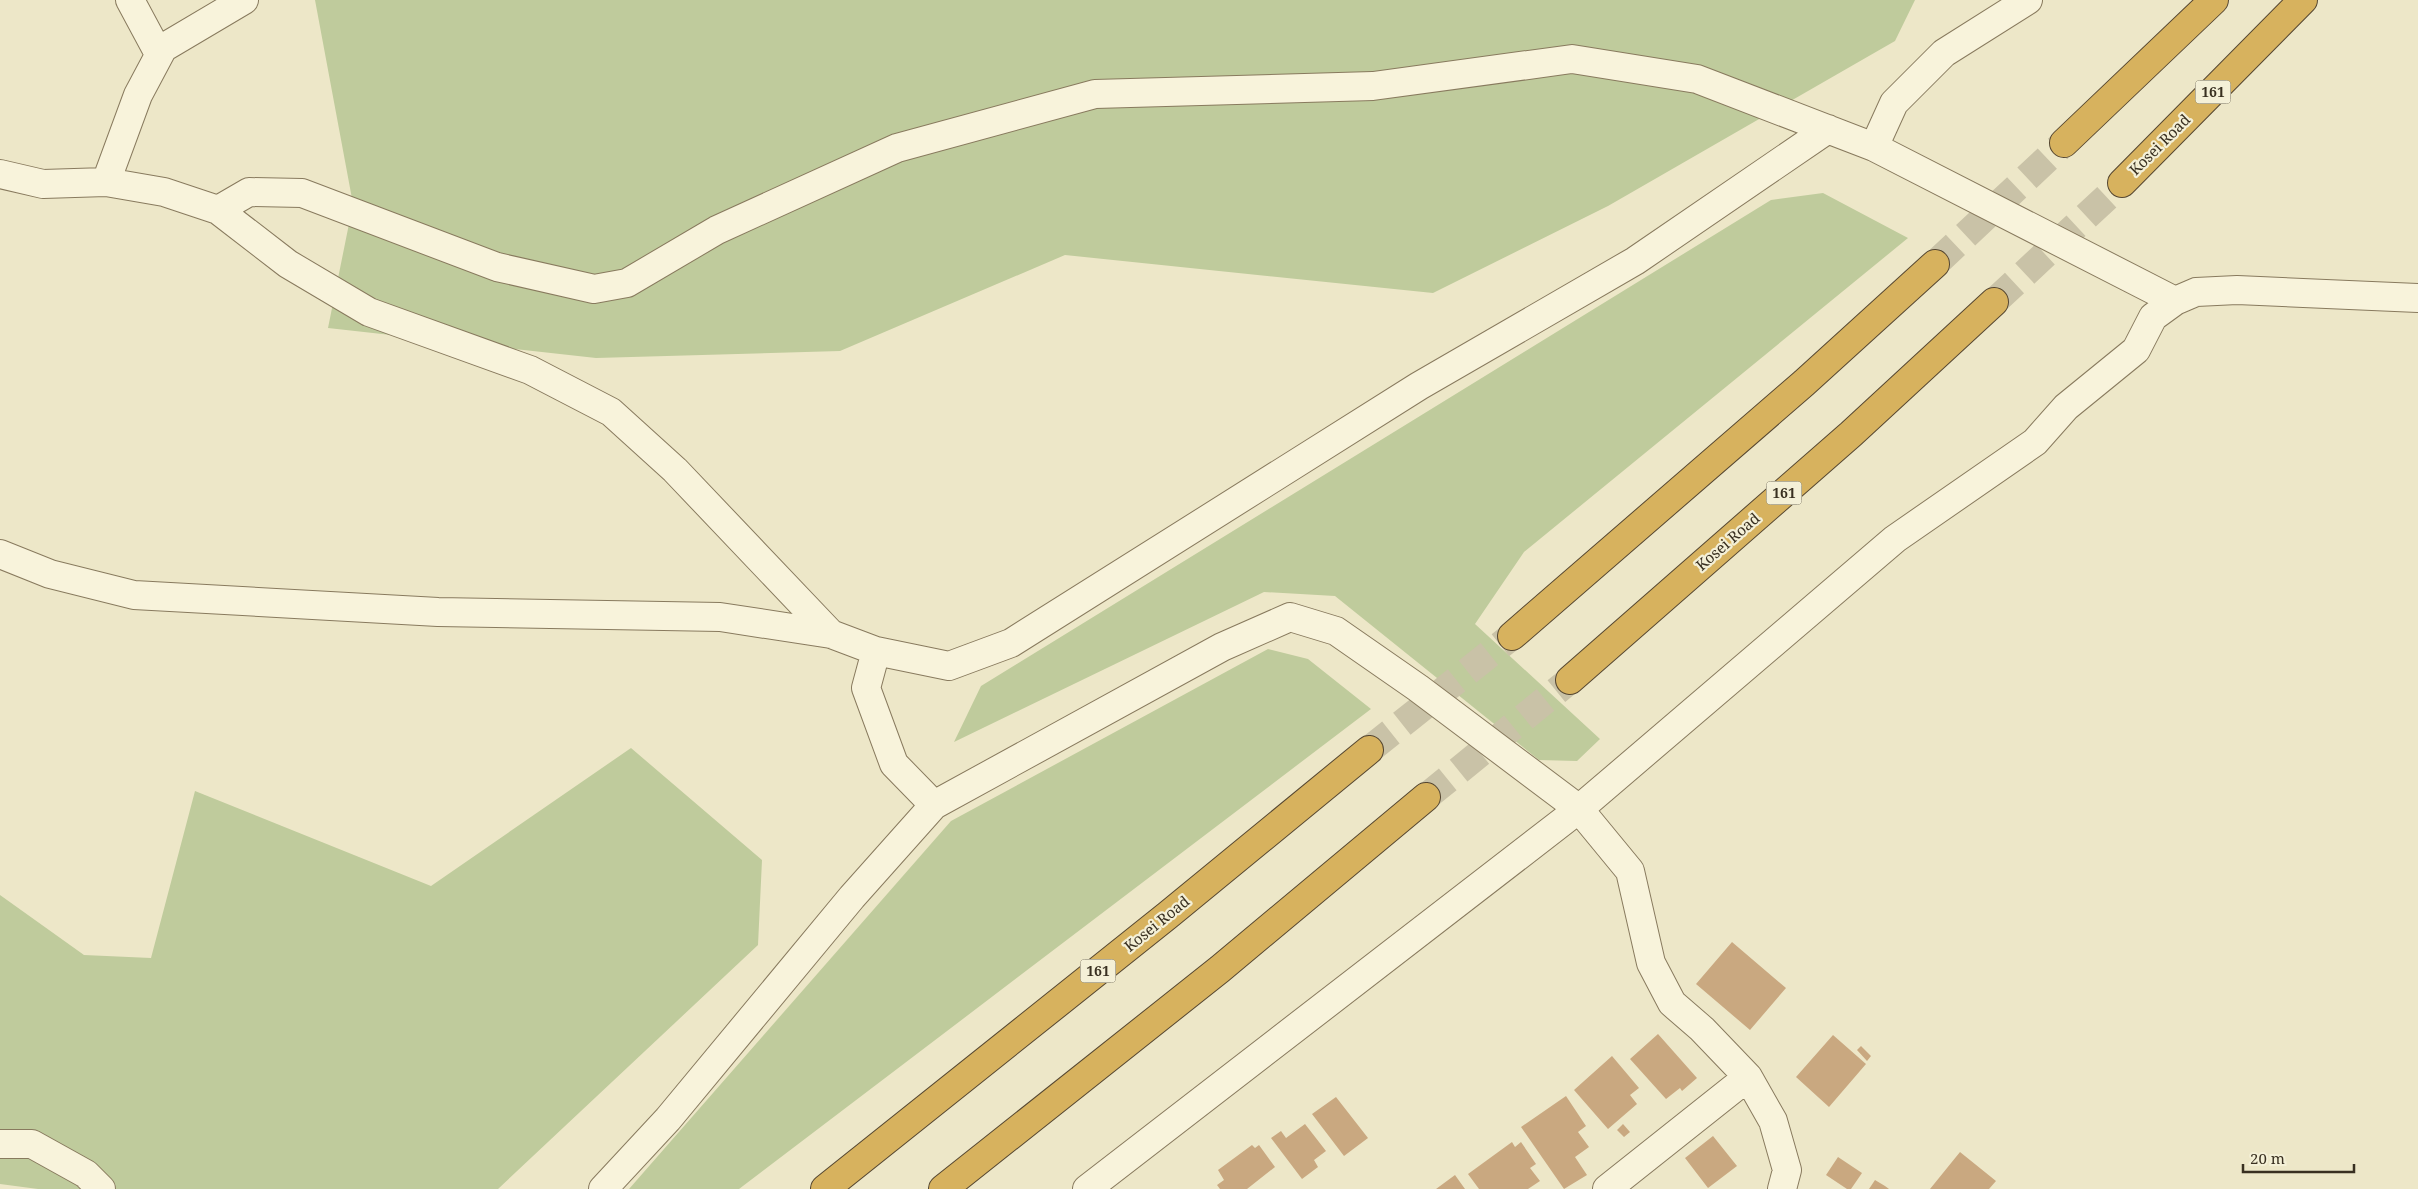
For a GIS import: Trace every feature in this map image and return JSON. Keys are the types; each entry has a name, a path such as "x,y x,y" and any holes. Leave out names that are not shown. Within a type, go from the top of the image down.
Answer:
{"highway":[{"path":"2064,143 2214,0"},
{"name":"Kosei Road","path":"2122,184 2303,0"},
{"path":"1512,636 1804,383 1935,264"},
{"name":"Kosei Road","path":"1570,680 1851,434 1994,302"},
{"name":"Kosei Road","path":"825,1189 1168,916 1369,750"},
{"path":"943,1189 1220,969 1426,797"}],"street":[{"path":"130,0 159,54"},
{"path":"106,182 138,95 163,48 244,0"},
{"path":"1874,147 1894,103 1944,53 2028,0"},
{"path":"218,210 249,192 302,192 497,267 594,289 627,283 717,230 897,148 1094,94 1372,86 1572,58 1697,79 1874,147 2175,301"},
{"path":"0,554 50,574 134,595 438,612 720,617 831,634 876,651 949,666 1011,643 1419,386 1635,261 1828,129"},
{"path":"0,174 42,184 106,182 164,192 218,210 288,264 369,312 530,370 611,412 675,470 831,634"},
{"path":"1087,1189 1580,809 1895,540 2035,442 2066,408 2136,350 2154,317 2175,301 2196,292 2237,290 2418,298"},
{"path":"603,1189 668,1119 852,897 934,805 1222,647 1290,616 1336,631 1418,688 1580,809 1630,871 1651,963 1672,1003 1702,1028 1748,1077 1773,1121 1787,1170 1782,1189"},
{"path":"876,651 866,688 894,764 934,805"},
{"path":"1607,1189 1748,1077"},
{"path":"0,1144 32,1144 86,1174 102,1189"}],"green space":[{"path":"315,0 1915,0 1895,41 1608,206 1433,293 1065,255 840,351 596,358 328,328 353,204"},
{"path":"1823,193 1908,238 1524,552 1475,624 1600,739 1577,761 1539,760 1335,596 1264,592 954,742 981,686 1771,200"},
{"path":"1268,649 1308,659 1371,709 739,1189 629,1189 951,821"},
{"path":"631,748 762,860 758,945 498,1189 38,1189 0,1184 0,895 84,955 151,958 195,791 431,886"}],"building":[{"path":"1732,942 1786,988 1750,1030 1696,984"},
{"path":"1658,1034 1697,1078 1682,1091 1680,1088 1666,1099 1630,1059"},
{"path":"1833,1035 1866,1064 1829,1107 1796,1077"},
{"path":"1861,1046 1871,1056 1867,1061 1857,1050"},
{"path":"1612,1056 1639,1088 1630,1095 1637,1104 1608,1129 1574,1090"},
{"path":"1566,1096 1586,1126 1578,1132 1589,1147 1575,1157 1587,1175 1564,1189 1521,1127"},
{"path":"1336,1097 1368,1138 1344,1156 1312,1114"},
{"path":"1305,1124 1326,1151 1314,1160 1318,1167 1302,1179 1271,1138 1281,1131 1286,1138"},
{"path":"1623,1124 1630,1132 1624,1137 1617,1130"},
{"path":"1713,1136 1737,1166 1708,1188 1685,1158"},
{"path":"1512,1142 1515,1147 1521,1142 1536,1164 1530,1168 1540,1181 1528,1189 1479,1189 1468,1174"},
{"path":"1252,1145 1255,1148 1259,1145 1275,1167 1247,1189 1220,1189 1217,1185 1224,1180 1218,1170"},
{"path":"1960,1152 1996,1181 1989,1189 1930,1189"},
{"path":"1838,1157 1862,1173 1851,1189 1847,1189 1826,1175"},
{"path":"1455,1175 1465,1189 1436,1189"},
{"path":"1875,1180 1885,1186 1889,1189 1869,1189"}],"tunnel":[{"path":"1935,264 2064,143"},
{"path":"1994,302 2122,183"},
{"path":"1369,750 1512,636"},
{"path":"1426,797 1570,680"}]}
